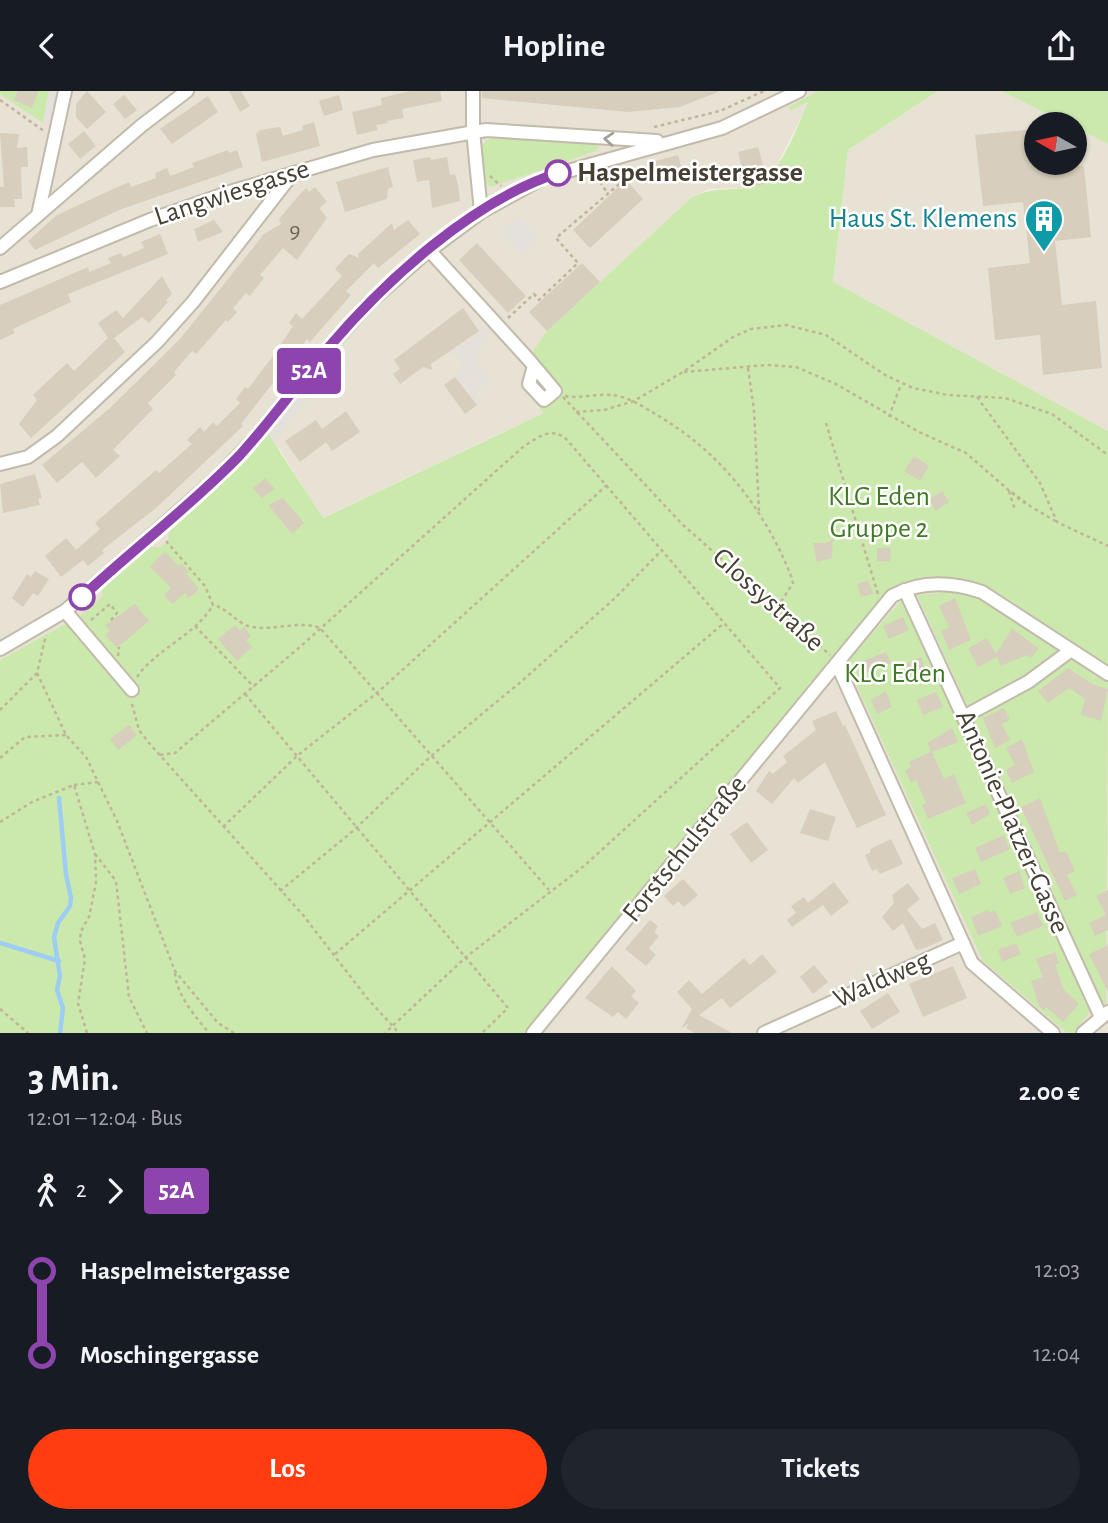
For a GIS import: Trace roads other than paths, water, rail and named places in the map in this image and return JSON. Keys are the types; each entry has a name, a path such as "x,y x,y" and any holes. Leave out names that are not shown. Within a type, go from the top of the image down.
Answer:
{"street":[{"path":"37,215 65,91"},
{"path":"0,248 141,126 187,91"},
{"path":"473,91 473,131 481,212"},
{"path":"0,649 65,611 237,458 355,318 429,250 481,212 528,184 592,163 722,128 799,91"},
{"name":"Langwiesgasse","path":"0,282 138,224 366,152 473,131 678,141"},
{"path":"0,464 28,457 57,436 156,342 193,302 293,173"},
{"path":"429,250 558,393"},
{"path":"905,590 939,584 982,592 1108,674"},
{"name":"Forstschulstraße","path":"535,1032 882,607 905,590"},
{"name":"Antonie-Platzer-Gasse","path":"905,590 1105,1014"},
{"path":"65,611 132,690"},
{"path":"965,716 1028,682 1070,650"},
{"name":"Glossystraße","path":"837,664 963,943 978,970 1053,1033"},
{"name":"Waldweg","path":"764,1033 963,943"},
{"path":"1083,1033 1105,1014"}],"waterway":[{"path":"59,798 66,874 71,898 70,906 58,923 54,937 60,976 57,990 63,1008 60,1033"},
{"path":"0,943 59,961"}],"place":[{"name":"Haspelmeistergasse","path":"558,173"},
{"name":"Haus St. Klemens","path":"1044,253"}],"park label":[{"name":"KLG Eden Gruppe 2","path":"879,513"},
{"name":"KLG Eden","path":"895,674"}]}
